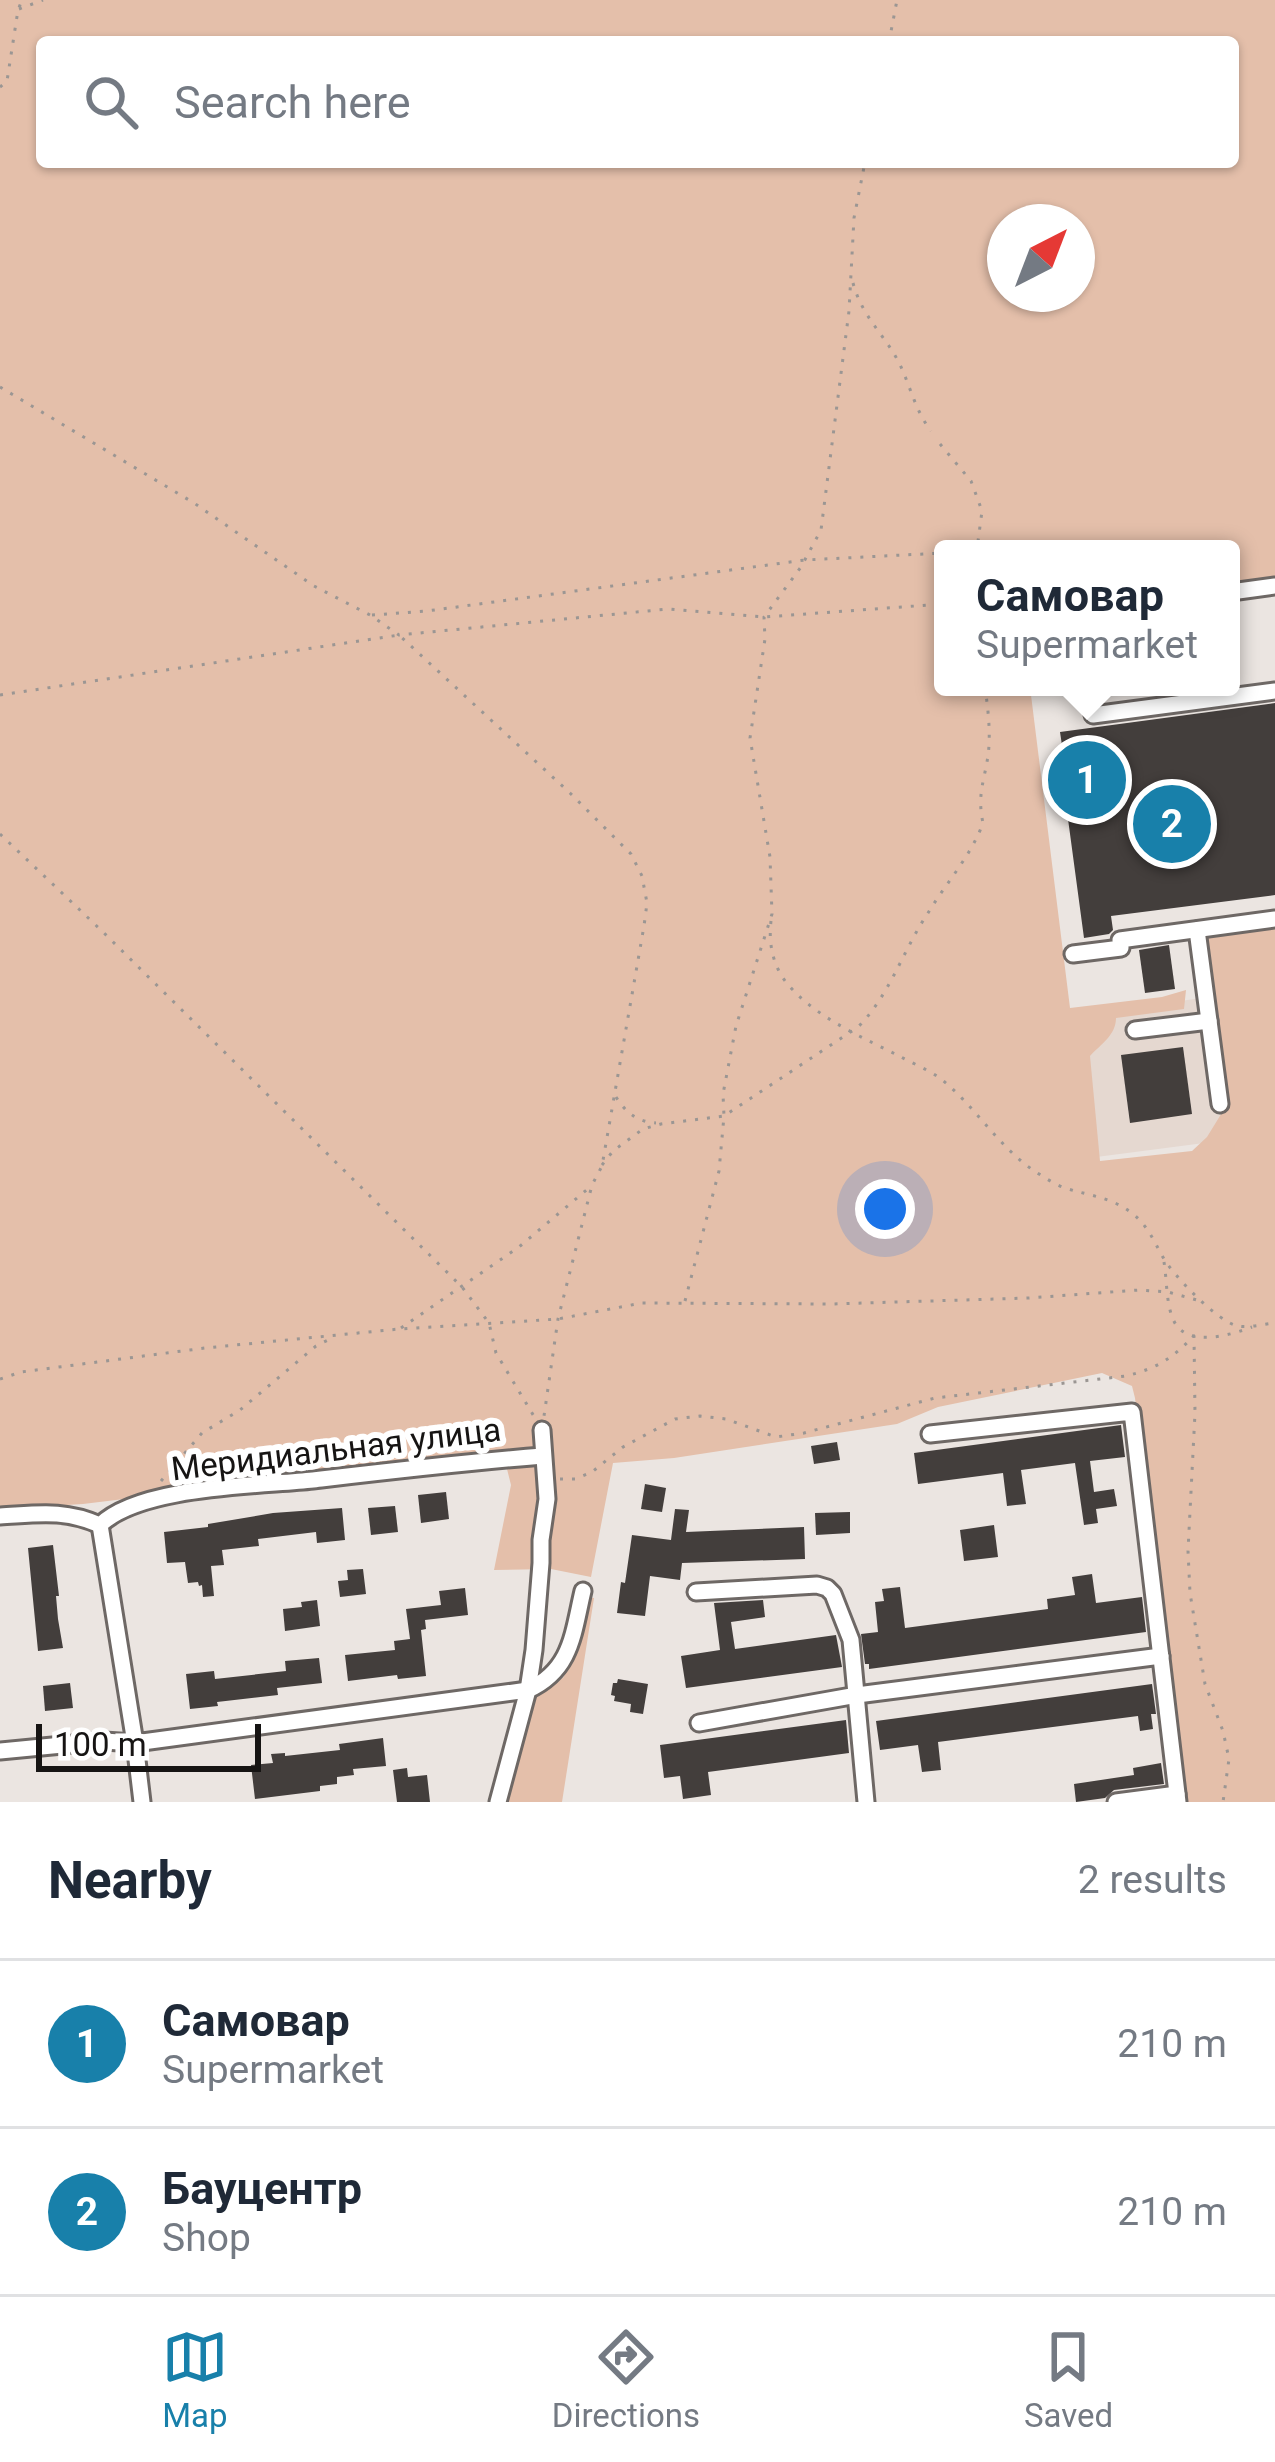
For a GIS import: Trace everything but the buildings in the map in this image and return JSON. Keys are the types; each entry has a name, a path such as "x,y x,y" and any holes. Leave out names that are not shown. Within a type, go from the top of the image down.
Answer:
{"street":[{"path":"1240,591 1275,586"},
{"path":"1240,696 1275,691"},
{"path":"1090,696 1093,715 1237,696"},
{"path":"1073,954 1121,948 1120,940 1275,919"},
{"path":"1197,929 1220,1103"},
{"path":"1135,1030 1209,1021"},
{"path":"930,1434 1132,1412 1178,1798 1116,1802"},
{"path":"498,1802 534,1650 547,1477 542,1430"},
{"name":"Меридиальная улица","path":"100,1525 129,1506 206,1490 543,1456"},
{"path":"0,1516 72,1514 100,1525 142,1802"},
{"path":"696,1592 827,1588 838,1603 851,1640 866,1802"},
{"path":"0,1751 104,1741 136,1743 528,1690 544,1683 568,1654 583,1591"},
{"path":"699,1723 857,1695 1161,1656"}],"path":[{"path":"0,86 7,82 22,0"},
{"path":"18,10 43,0"},
{"path":"891,36 897,0"},
{"path":"864,168 854,218 821,530 764,617 766,640 750,738 770,857 773,962 790,987 851,1032 938,1076 1034,1170 1063,1187 1106,1197 1134,1214 1154,1235 1164,1260 1172,1318 1179,1329 1194,1336 1232,1335 1260,1324"},
{"path":"851,276 857,298 896,356 931,431"},
{"path":"0,387 194,503 314,586 399,635 631,854 642,876 647,903 602,1166"},
{"path":"940,444 970,481 982,511 978,540"},
{"path":"370,615 805,560 934,554"},
{"path":"0,695 399,635 668,609 764,617 934,605"},
{"path":"542,1430 558,1319 592,1185 602,1166 643,1129 724,1116 851,1032 874,1011 926,914 979,835 981,782 988,755 986,696"},
{"path":"0,835 462,1287 488,1323 496,1353 542,1430"},
{"path":"685,1301 719,1171 723,1094 736,1026 772,914"},
{"path":"616,1096 633,1117 662,1124"},
{"path":"399,1329 519,1247 592,1185"},
{"path":"1164,1260 1232,1324 1275,1323"},
{"path":"0,1379 21,1372 205,1348 558,1319 642,1303 831,1304 1139,1290 1204,1302"},
{"path":"547,1477 575,1479 592,1472 623,1447 675,1420 726,1419 776,1437 804,1433 935,1398 1155,1369 1194,1336"},
{"path":"1194,1336 1190,1594 1205,1684 1229,1759 1223,1802"},
{"path":"146,1502 202,1433 240,1410 316,1346 334,1337"}],"shaded area":[{"path":"0,0 1275,0 1275,579 1240,584 1240,540 934,540 934,696 1031,696 1070,1008 1186,990 1184,1009 1116,1018 1111,1034 1090,1056 1100,1161 1192,1151 1207,1137 1223,1111 1202,945 1208,936 1275,928 1275,1802 1183,1802 1132,1386 1102,1373 938,1407 897,1424 613,1463 591,1577 551,1569 494,1570 511,1485 503,1453 83,1504 0,1509"},
{"path":"1239,993 1258,1136 1081,1159 1062,1017"},
{"path":"585,1597 594,1598 562,1802 504,1802 534,1691 563,1678"}],"place":[{"name":"Самовар","path":"1087,780"},
{"name":"Бауцентр","path":"1172,824"}]}
